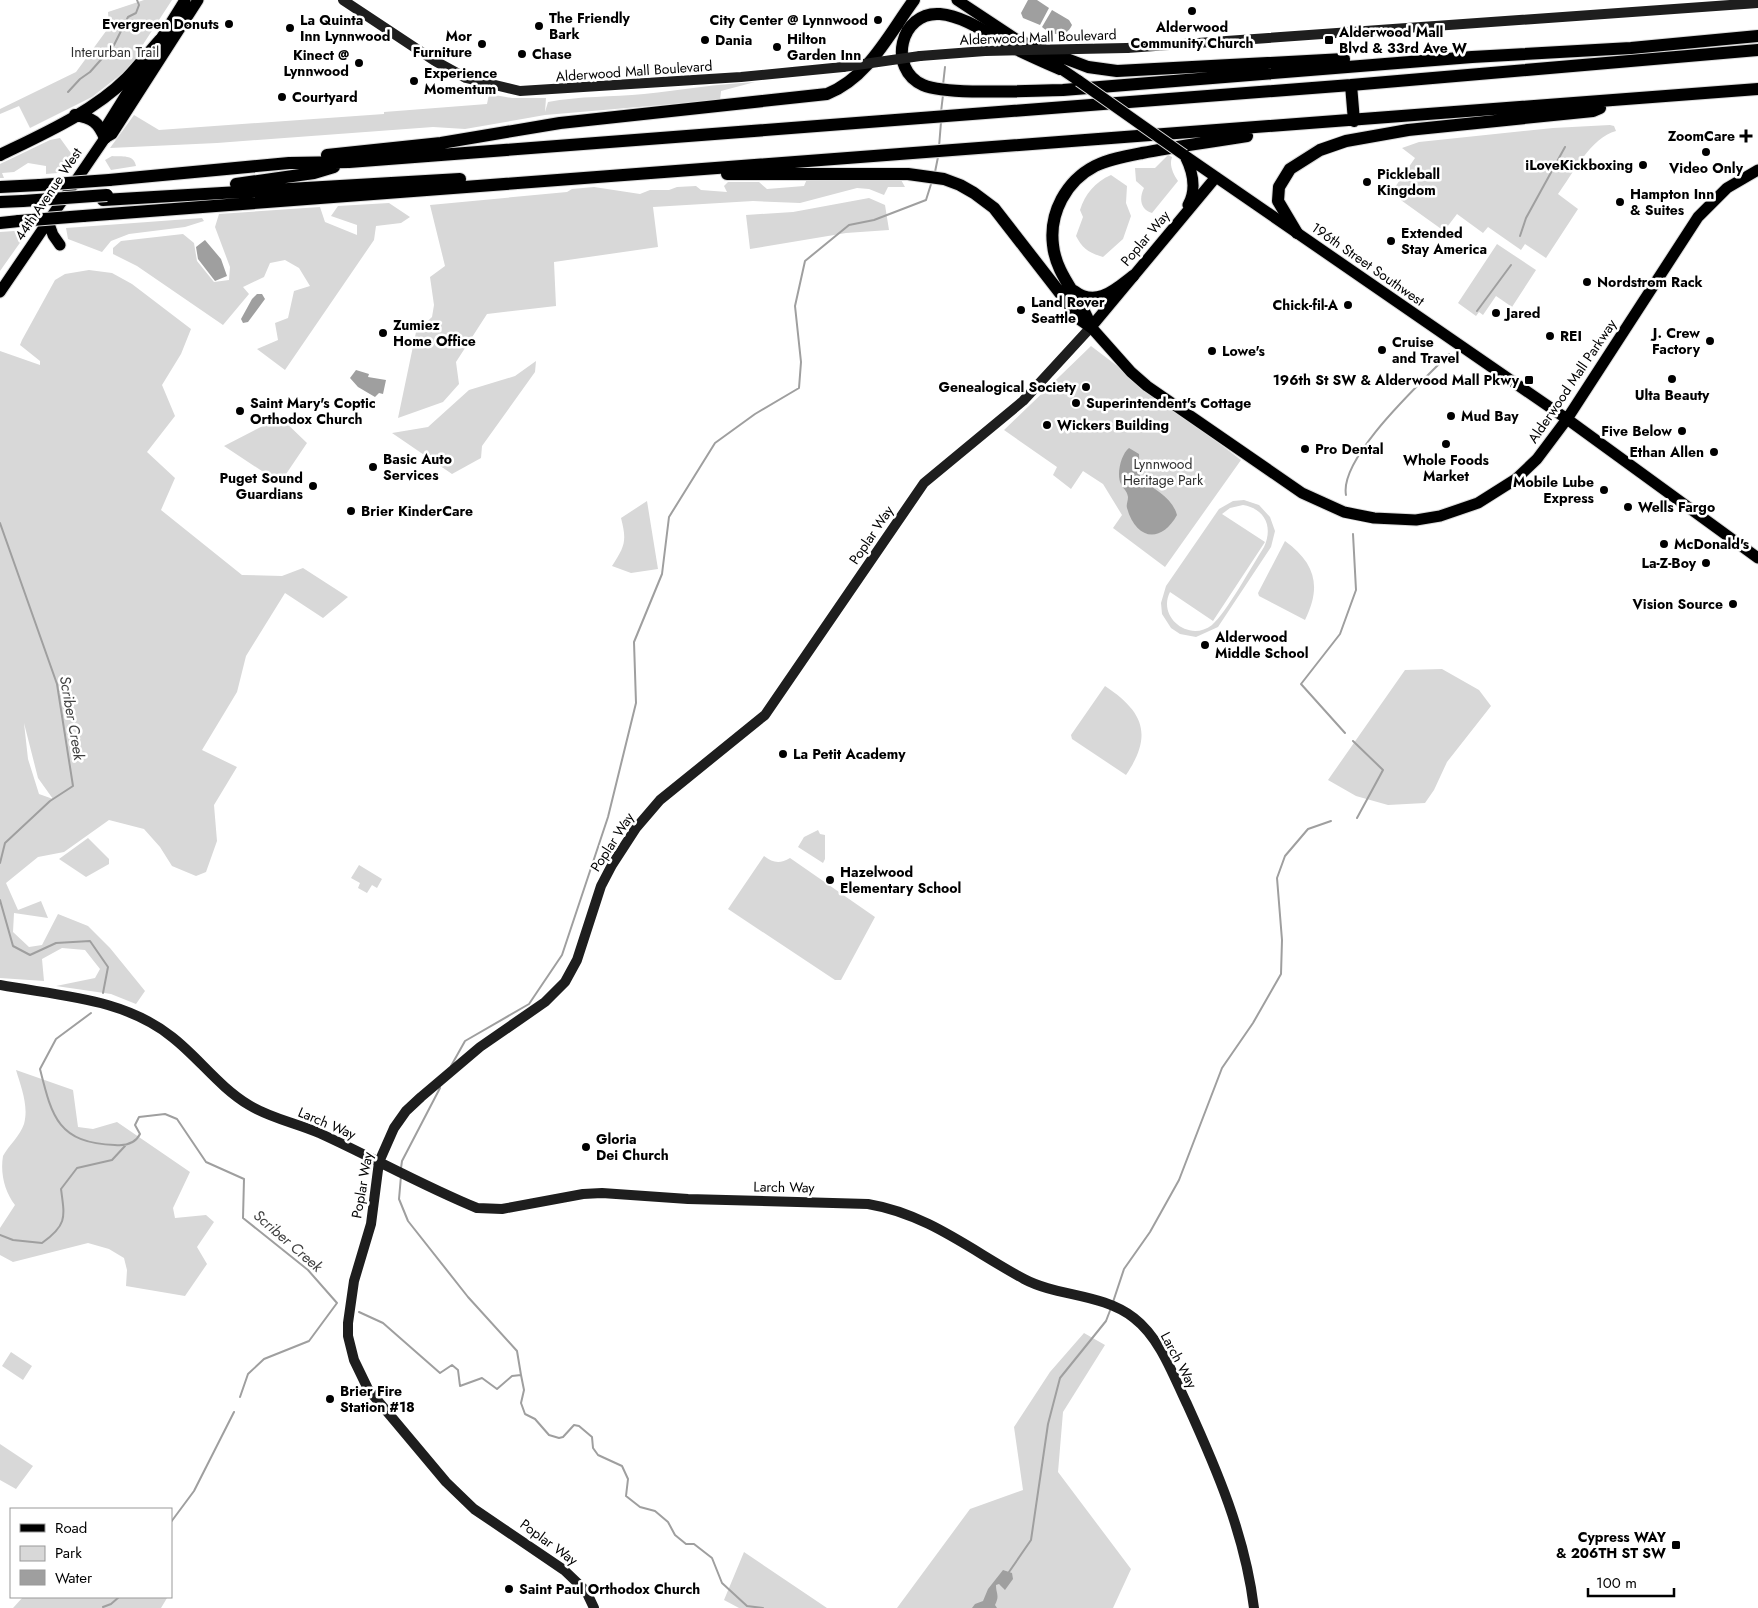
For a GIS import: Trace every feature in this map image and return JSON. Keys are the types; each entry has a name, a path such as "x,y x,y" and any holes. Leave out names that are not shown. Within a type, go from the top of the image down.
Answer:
{"highway":[{"path":"289,163 329,155 441,143 560,123 827,94 848,84 866,68 914,0"},
{"path":"1060,69 967,23 940,14 930,15 916,21 907,31 901,46 901,56 907,71 921,84 936,88 1063,90 1472,57 1631,48 1758,36"},
{"path":"0,155 76,115 120,84 160,40"},
{"path":"1022,42 1074,62 1117,71 1320,60 1472,57"},
{"path":"0,187 108,180 289,163 349,162 1351,85 1758,50"},
{"path":"1351,85 1354,121"},
{"path":"0,223 642,172 1321,124 1758,89"},
{"path":"1297,233 1278,201 1279,187 1285,174 1298,163 1329,146 1408,130 1593,111 1619,100"},
{"path":"76,115 88,117 97,122 104,138"},
{"path":"1091,326 1086,311 1061,273 1053,245 1053,221 1066,190 1086,171 1110,160 1138,154 1321,124"},
{"path":"105,198 215,187 314,173 349,162"},
{"path":"0,208 21,204 105,198 438,180 642,172 908,174 944,179 974,193 994,208 1081,320 1091,326"},
{"path":"0,202 21,204"},
{"path":"1072,290 1085,298 1100,298 1133,276"}],"main road":[{"name":"44th Avenue West","path":"0,292 104,138 106,127 144,69 185,0"},
{"name":"44th Avenue West","path":"104,138 112,134 198,0"},
{"name":"Alderwood Mall Boulevard","path":"343,0 453,71 480,83 520,91 741,77 920,56 985,51 1127,48 1758,3"},
{"name":"196th Street Southwest","path":"957,0 1022,42 1567,419 1758,558"},
{"path":"1184,155 1193,177 1193,191 1184,214"},
{"name":"Alderwood Mall Parkway","path":"1091,326 1131,372 1147,386 1302,493 1344,512 1374,518 1416,520 1440,516 1478,504 1516,479 1537,459 1567,419 1698,217 1727,188 1758,170"},
{"name":"Poplar Way","path":"594,1608 586,1591 564,1570 474,1509 446,1482 380,1406 361,1376 350,1348 348,1324 354,1281 371,1224 379,1162 394,1128 415,1102 480,1047 545,1002 562,986 577,960 601,886 636,828 660,800 765,715 924,483 1024,401 1091,326 1216,177"},
{"path":"48,221 53,235 60,245"},
{"name":"Larch Way","path":"0,986 101,1003 117,1007 146,1019 174,1038 233,1095 250,1106 266,1114 309,1128 477,1208 493,1209 583,1194 602,1193 688,1199 868,1204 892,1208 929,1223 1033,1283 1102,1301 1118,1308 1134,1318 1153,1339 1170,1368 1218,1474 1245,1553 1254,1608"}],"green space":[{"name":"Interurban Trail","path":"144,0 172,0 142,46 146,49 124,72 92,97 30,128 19,106 0,114 0,109 76,72 109,27 108,12"},
{"path":"755,82 721,91 720,100 545,115 465,129 433,127 217,143 110,148 134,115 159,130 384,114 384,112 487,104 489,94 512,98 546,98 545,112 548,102 560,100 644,94"},
{"path":"1614,126 1616,131 1598,141 1590,149 1558,194 1578,209 1546,258 1525,244 1521,250 1488,227 1483,233 1457,214 1444,231 1391,193 1415,158 1402,148 1419,142 1553,128"},
{"path":"60,138 73,156 69,172 46,174 46,166 28,163 14,172 2,173 4,178 0,178 0,164 50,140"},
{"path":"1168,155 1172,157 1172,169 1178,181 1152,213 1143,206 1141,196 1144,188 1136,181 1135,168 1155,168"},
{"path":"112,156 130,158 135,162 136,166 111,170 105,160"},
{"path":"1111,175 1127,186 1126,203 1131,216 1123,239 1103,257 1087,250 1076,236 1083,217 1080,210 1085,199 1095,185"},
{"path":"900,178 905,187 888,187 884,195 869,189 857,188 800,203 753,201 653,207 658,247 554,262 556,306 487,314 456,362 459,384 443,402 398,418 416,332 432,317 434,305 430,277 445,266 430,205 567,192 572,189 594,187 640,194 650,190 669,190 677,187 696,186 701,190 727,192 724,186 728,182 759,182 767,189 804,186 807,179"},
{"path":"869,198 885,205 889,230 846,233 750,249 746,215 793,212"},
{"path":"389,203 410,217 401,223 376,226 374,240 285,370 257,349 278,340 275,323 288,318 294,291 310,286 299,268 285,260 270,263 264,277 243,287 249,294 223,325 137,266 113,254 113,248 121,241 183,234 194,243 197,261 214,282 229,280 230,267 215,227 219,214 320,207 325,222 357,235 357,225 331,216 338,206"},
{"path":"202,218 204,221 185,227 129,234 111,241 102,252 68,239 66,228"},
{"path":"29,230 0,271 0,232"},
{"path":"1497,244 1536,270 1512,307 1496,296 1483,315 1479,312 1476,316 1458,303"},
{"path":"89,270 112,273 132,284 191,329 181,354 162,385 175,416 147,452 175,478 161,510 242,575 282,576 303,568 348,597 323,618 285,593 246,656 237,692 202,750 237,767 214,805 217,841 206,872 196,876 172,866 160,847 144,829 109,820 64,852 38,857 6,883 18,910 41,901 48,918 14,913 13,932 29,947 42,945 58,914 88,926 110,948 145,991 136,1004 111,994 56,986 95,978 100,969 85,950 62,948 42,959 44,981 0,978 0,351 40,365 40,361 20,345 55,280 65,274","holes":["24,723 38,778 53,799 39,794 28,759"]},
{"name":"Lynnwood Heritage Park","path":"1091,346 1241,460 1165,567 1113,528 1122,515 1103,484 1083,471 1071,489 1053,475 1057,467 1004,430"},
{"path":"536,361 535,372 482,446 481,458 452,474 392,433 428,427 469,390 515,376"},
{"path":"280,417 307,443 280,483 224,446"},
{"path":"1244,500 1259,505 1270,517 1275,531 1271,547 1218,627 1196,637 1180,634 1171,628 1162,614 1161,603 1166,586 1219,509 1233,501","holes":["1243,505 1251,507 1266,520 1267,540 1239,589 1212,625 1203,630 1194,631 1178,625 1168,610 1167,601 1170,592 1213,621 1265,542 1222,514 1230,508"]},
{"path":"647,501 658,569 631,573 612,566 624,543 621,518"},
{"path":"1285,541 1303,558 1313,576 1313,596 1305,620 1259,596 1258,593"},
{"path":"1442,669 1479,690 1491,706 1447,762 1434,790 1425,803 1388,805 1356,796 1328,780 1405,670"},
{"path":"1105,686 1129,705 1140,725 1142,736 1140,748 1126,775 1072,739 1071,735"},
{"path":"818,830 820,834 825,835 825,859 823,863 798,847 804,837"},
{"path":"88,838 109,859 109,864 86,877 59,859"},
{"path":"764,856 777,862 790,858 875,917 841,980 835,980 728,909"},
{"path":"359,865 382,879 377,888 372,885 367,893 358,888 360,883 351,878"},
{"path":"16,1070 73,1090 78,1127 93,1129 117,1122 190,1172 173,1208 175,1218 206,1215 214,1222 197,1247 207,1264 185,1296 126,1286 127,1270 124,1258 109,1249 88,1243 13,1262 0,1255 0,1228 15,1205 8,1194 4,1182 3,1156 20,1133 24,1124 26,1110"},
{"path":"1084,1333 1105,1345 1063,1412 1058,1472 1131,1569 1113,1608 897,1608 970,1509 1023,1490 1014,1427 1050,1372"},
{"path":"11,1352 32,1366 23,1380 2,1366"},
{"path":"0,1444 33,1466 16,1489 0,1480"},
{"path":"744,1552 827,1608 739,1608 724,1600"},
{"path":"22,1598 167,1598 161,1608 13,1608"}],"water":[{"path":"1028,0 1037,0 1049,8 1040,25 1023,18 1021,13"},
{"path":"1052,10 1069,20 1072,25 1066,32 1054,34 1042,27"},
{"path":"205,240 221,259 227,276 215,281 198,259 196,247"},
{"path":"257,294 262,294 265,299 248,322 243,323 241,319 252,299"},
{"path":"356,370 369,374 368,377 386,380 383,394 379,393 375,397 358,387 350,378"},
{"path":"1129,448 1139,454 1140,479 1167,499 1177,515 1164,531 1157,534 1143,532 1136,527 1127,508 1128,497 1121,484 1119,470 1124,455"},
{"path":"1003,1570 1012,1573 1013,1579 1005,1590 999,1584 996,1585 998,1597 995,1605 997,1608 972,1608 975,1604 983,1601 988,1589"}],"waterway":[{"path":"68,92 80,79 90,72 114,45 128,17 136,13 139,5 137,0"},
{"path":"943,85 945,67"},
{"path":"941,112 943,95"},
{"path":"939,147 941,122"},
{"path":"1520,236 1526,218 1565,147"},
{"path":"935,172 938,157"},
{"path":"451,1066 465,1041 529,1004 562,955 608,817 636,703 634,642 662,574 669,517 715,443 755,414 799,388 801,362 795,306 805,261 849,225 874,220 926,200 932,181"},
{"path":"1477,311 1511,265"},
{"path":"1346,495 1347,479 1355,461 1369,441 1403,400 1449,354"},
{"name":"Scriber Creek","path":"0,523 57,684 73,786 50,801 5,843 0,863"},
{"path":"1345,733 1301,684 1340,634 1356,590 1353,534"},
{"path":"1353,741 1383,770 1357,818"},
{"path":"1113,1302 1124,1269 1150,1232 1179,1180 1222,1068 1253,1023 1281,974 1282,940 1277,878 1285,856 1308,829 1331,821"},
{"name":"Scriber Creek","path":"0,900 13,946 30,955 56,943 90,941 108,967 103,993"},
{"name":"Scriber Creek","path":"91,1013 56,1039 40,1069 49,1101 54,1114 61,1124 69,1133 81,1139 96,1143 123,1145 130,1144 140,1134 135,1125 139,1117 165,1114 177,1119 206,1162 244,1179 243,1218 308,1270 337,1303 309,1341 264,1359 248,1374 240,1397"},
{"path":"401,1168 402,1161 440,1088"},
{"path":"0,1235 13,1240 42,1243 60,1226 63,1214 61,1189 77,1168 112,1160 125,1146"},
{"path":"401,1176 399,1199 408,1221 468,1297 517,1351 521,1375"},
{"path":"1009,1572 1031,1540 1048,1424 1060,1378 1106,1321 1111,1308"},
{"name":"Scriber Creek","path":"359,1312 383,1323 440,1373 452,1365 458,1370 460,1386 482,1378 497,1389 512,1376 521,1375 524,1390 521,1403 525,1414 535,1419 549,1435 559,1438 563,1437 574,1425 579,1426 592,1437 593,1448 598,1455 622,1466 628,1479 626,1496 640,1507 655,1511 668,1522 675,1535 686,1544 694,1544 712,1558 722,1583 747,1606 763,1608"},
{"path":"172,1521 194,1491 234,1412"},
{"path":"103,1607 111,1604 118,1598"}],"place":[{"name":"Alderwood Community Church","path":"1192,11"},
{"name":"City Center @ Lynnwood","path":"878,20"},
{"name":"Evergreen Donuts","path":"229,24"},
{"name":"The Friendly Bark","path":"539,26"},
{"name":"La Quinta Inn Lynnwood","path":"290,28"},
{"name":"Dania","path":"705,40"},
{"name":"Alderwood Mall Blvd & 33rd Ave W","path":"1329,40"},
{"name":"Mor Furniture","path":"482,44"},
{"name":"Hilton Garden Inn","path":"777,47"},
{"name":"Chase","path":"522,54"},
{"name":"Kinect @ Lynnwood","path":"359,63"},
{"name":"Experience Momentum","path":"414,81"},
{"name":"Courtyard","path":"282,97"},
{"name":"ZoomCare","path":"1746,136"},
{"name":"Video Only","path":"1706,152"},
{"name":"iLoveKickboxing","path":"1643,165"},
{"name":"Pickleball Kingdom","path":"1367,182"},
{"name":"Hampton Inn & Suites","path":"1620,202"},
{"name":"Extended Stay America","path":"1391,241"},
{"name":"Nordstrom Rack","path":"1587,282"},
{"name":"Chick-fil-A","path":"1348,305"},
{"name":"Land Rover Seattle","path":"1021,310"},
{"name":"Jared","path":"1496,313"},
{"name":"Zumiez Home Office","path":"383,333"},
{"name":"REI","path":"1550,336"},
{"name":"J. Crew Factory","path":"1710,341"},
{"name":"Cruise and Travel","path":"1382,350"},
{"name":"Lowe's","path":"1212,351"},
{"name":"Ulta Beauty","path":"1672,379"},
{"name":"196th St SW & Alderwood Mall Pkwy","path":"1529,380"},
{"name":"Genealogical Society","path":"1086,387"},
{"name":"Superintendent's Cottage","path":"1076,403"},
{"name":"Saint Mary's Coptic Orthodox Church","path":"240,411"},
{"name":"Mud Bay","path":"1451,416"},
{"name":"Wickers Building","path":"1047,425"},
{"name":"Five Below","path":"1682,431"},
{"name":"Whole Foods Market","path":"1446,444"},
{"name":"Pro Dental","path":"1305,449"},
{"name":"Ethan Allen","path":"1714,452"},
{"name":"Basic Auto Services","path":"373,467"},
{"name":"Puget Sound Guardians","path":"313,486"},
{"name":"Mobile Lube Express","path":"1604,490"},
{"name":"Wells Fargo","path":"1628,507"},
{"name":"Brier KinderCare","path":"351,511"},
{"name":"McDonald's","path":"1664,544"},
{"name":"La-Z-Boy","path":"1706,563"},
{"name":"Vision Source","path":"1733,604"},
{"name":"Alderwood Middle School","path":"1205,645"},
{"name":"La Petit Academy","path":"783,754"},
{"name":"Hazelwood Elementary School","path":"830,880"},
{"name":"Gloria Dei Church","path":"586,1147"},
{"name":"Brier Fire Station #18","path":"330,1399"},
{"name":"Cypress WAY & 206TH ST SW","path":"1676,1545"},
{"name":"Saint Paul Orthodox Church","path":"509,1589"}]}
